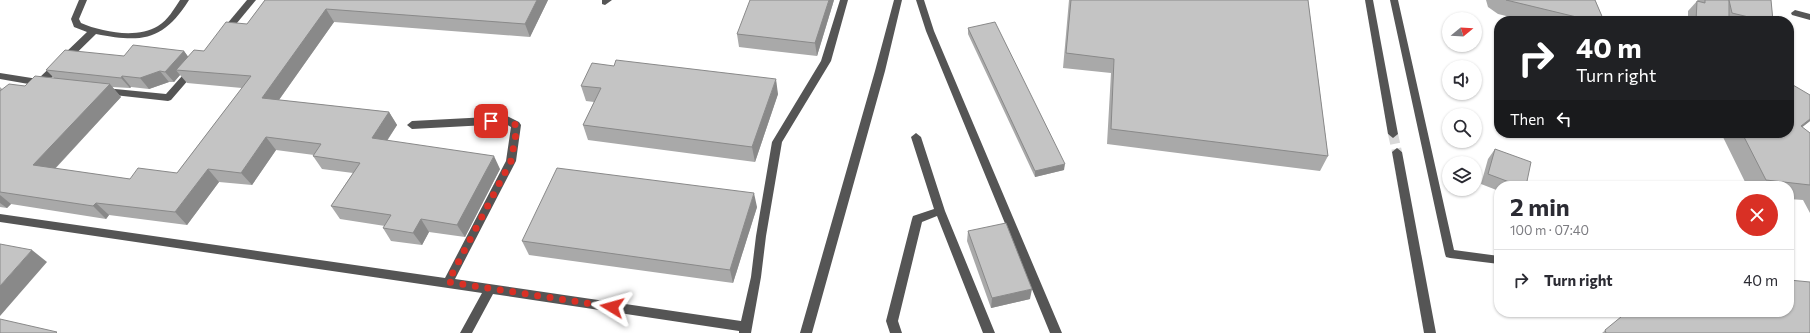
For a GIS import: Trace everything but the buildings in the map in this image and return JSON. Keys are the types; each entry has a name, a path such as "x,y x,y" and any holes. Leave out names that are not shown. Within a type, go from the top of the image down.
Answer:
{"street":[{"path":"83,0 75,19 77,25 84,28 132,36 150,34 160,30 166,25 186,0"},
{"path":"217,41 252,0"},
{"path":"0,218 448,282 745,330 756,277 761,236 777,142 826,61 844,0"},
{"path":"806,333 880,71 898,0"},
{"path":"920,0 930,31 1056,333"},
{"path":"1369,0 1393,134"},
{"path":"1394,0 1450,254 1494,259"},
{"path":"1794,13 1810,17"},
{"path":"40,83 95,30"},
{"path":"92,89 168,98 198,64"},
{"path":"0,76 55,85"},
{"path":"20,91 30,82"},
{"path":"412,125 507,120 516,125 511,161 448,282"},
{"path":"916,137 940,211 989,333"},
{"path":"1397,152 1430,333"},
{"path":"896,333 892,321 917,219 940,211"},
{"path":"466,333 490,289"}],"tunnel":[{"path":"1393,134 1397,152"}],"route":[{"path":"491,121 507,120 516,125 511,161 448,282 612,307"}]}
